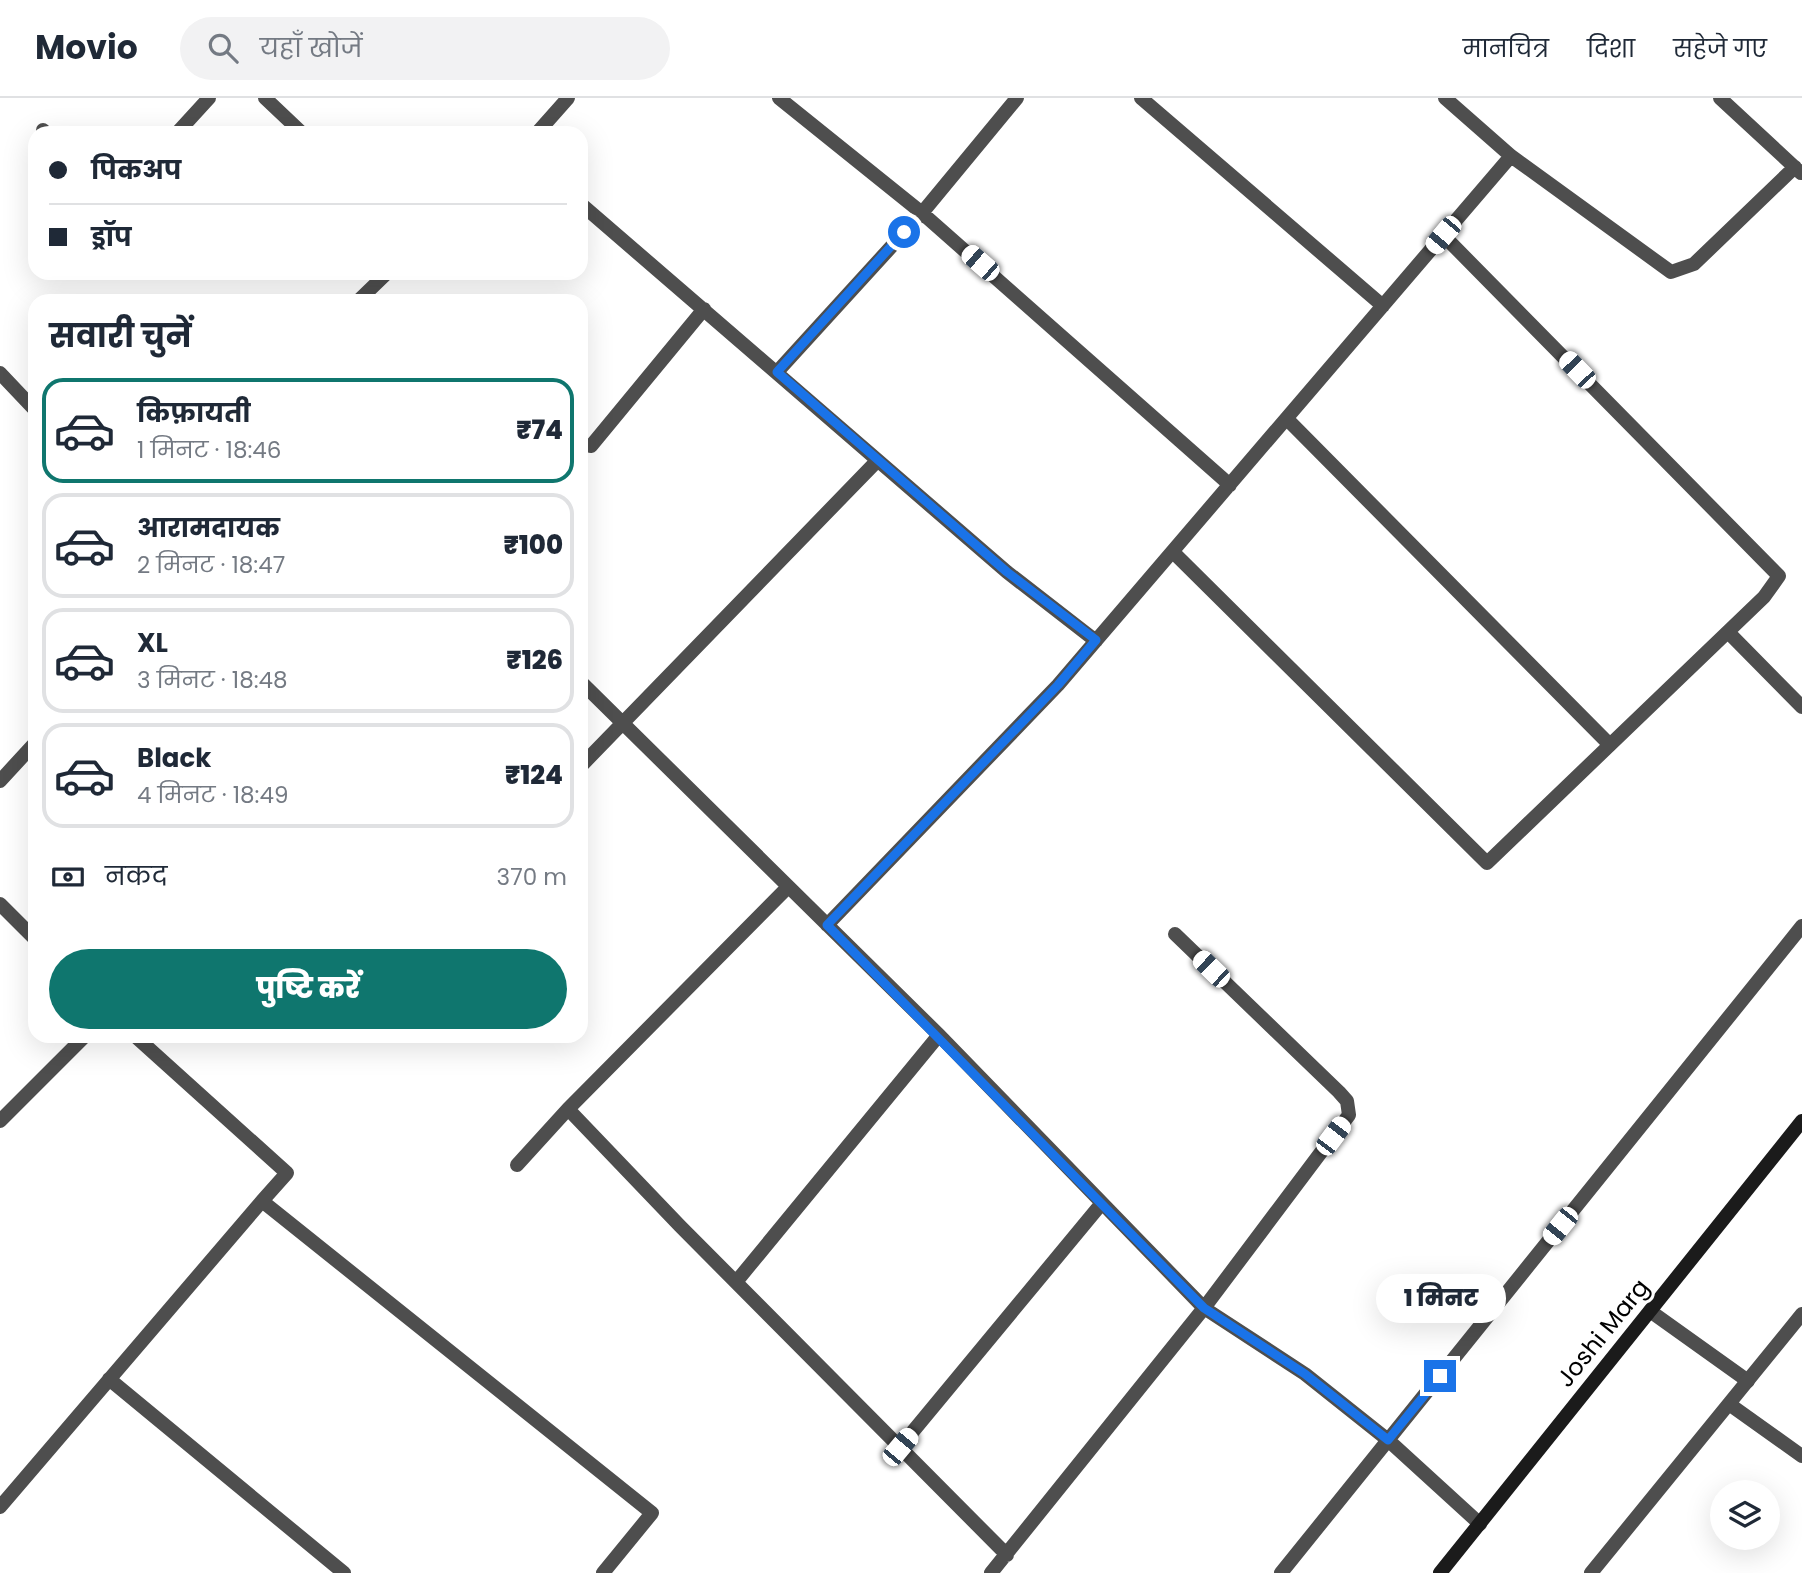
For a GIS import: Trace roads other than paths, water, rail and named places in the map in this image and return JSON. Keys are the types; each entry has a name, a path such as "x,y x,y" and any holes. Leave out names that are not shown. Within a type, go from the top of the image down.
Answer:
{"street":[{"path":"183,126 209,98"},
{"path":"265,98 295,126"},
{"path":"543,126 568,98"},
{"path":"779,98 922,213 1230,485"},
{"path":"777,372 922,213 1017,98"},
{"path":"1141,98 1383,306"},
{"path":"1445,98 1511,156 1671,271 1694,264 1798,171 1720,98"},
{"path":"827,925 1058,685 1511,156"},
{"path":"588,210 1007,572 1096,640"},
{"path":"1173,552 1488,863 1764,597 1779,576 1443,235"},
{"path":"365,294 380,280"},
{"path":"590,446 704,309"},
{"path":"0,373 28,403"},
{"path":"1287,419 1610,745"},
{"path":"588,759 877,461"},
{"path":"1728,632 1802,707"},
{"path":"588,689 939,1035 1204,1308 1305,1374 1388,1440 1480,1524"},
{"path":"0,781 28,751"},
{"path":"517,1165 568,1109 788,887"},
{"path":"0,904 28,932"},
{"path":"1281,1573 1802,926"},
{"path":"991,1573 1204,1308 1349,1115 1350,1108 1339,1093 1175,934"},
{"path":"736,1282 939,1035"},
{"path":"0,1121 78,1043"},
{"path":"0,1507 287,1173 143,1043"},
{"path":"568,1109 1007,1555"},
{"name":"Joshi Marg","path":"1440,1573 1802,1121"},
{"path":"262,1201 652,1513 603,1573"},
{"path":"900,1447 1102,1203"},
{"path":"1650,1311 1748,1381"},
{"path":"1591,1573 1802,1314"},
{"path":"109,1379 344,1573"},
{"path":"1729,1405 1802,1455"}]}
